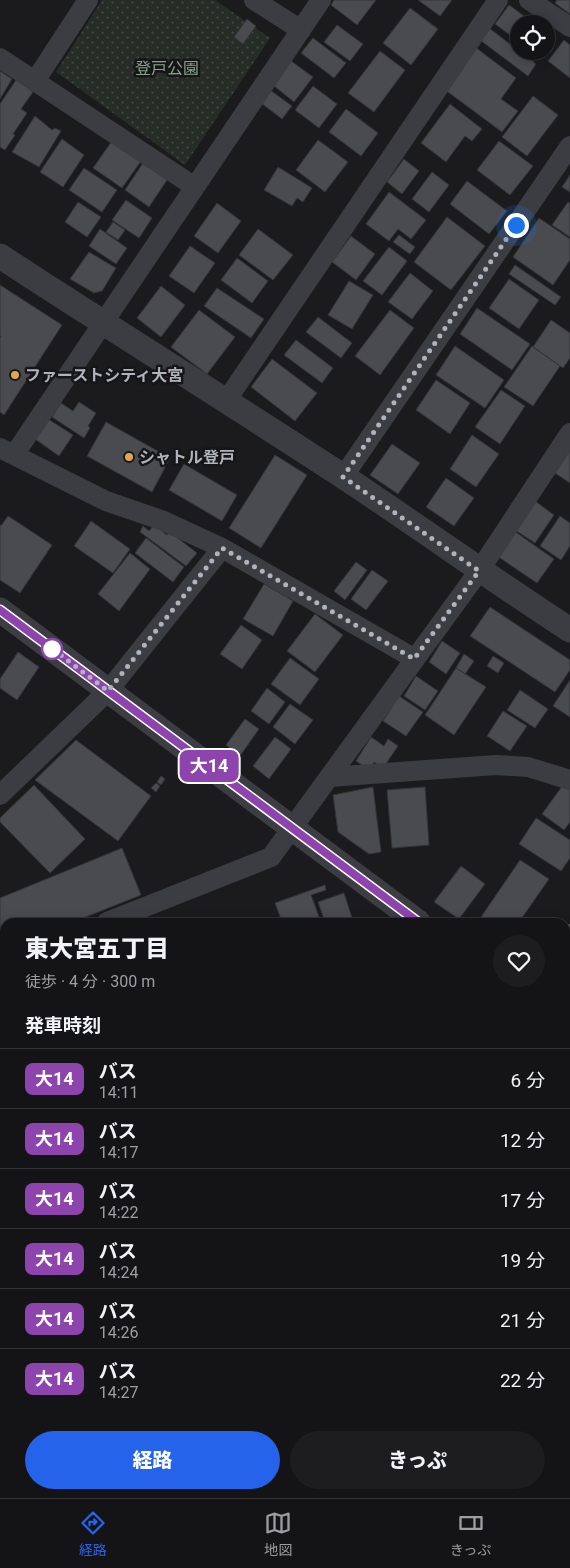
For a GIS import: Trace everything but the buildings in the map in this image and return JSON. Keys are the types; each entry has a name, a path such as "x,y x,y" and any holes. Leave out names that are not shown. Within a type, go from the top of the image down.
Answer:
{"street":[{"path":"35,81 88,0"},
{"path":"254,0 301,30"},
{"path":"321,0 103,324 7,451 106,501 164,521 222,548 414,659"},
{"path":"226,401 498,0"},
{"path":"529,0 570,27"},
{"path":"0,58 195,187"},
{"path":"343,477 570,146"},
{"path":"0,256 343,477 479,571 570,630"},
{"path":"117,918 271,857 479,571 570,433"},
{"path":"0,795 108,691 222,548"},
{"path":"0,610 413,918"},
{"path":"329,777 496,765 528,767 570,780"}],"green space":[{"name":"登戸公園","path":"102,0 215,0 270,38 185,165 56,72"}],"bus line":[{"name":"大14","path":"0,610 413,918"}],"place":[{"name":"ファーストシティ大宮","path":"15,375"},
{"name":"シャトル登戸","path":"129,457"}],"route":[{"path":"52,649 46,644 108,691 222,548 414,659 479,571 343,477 516,225"}]}
